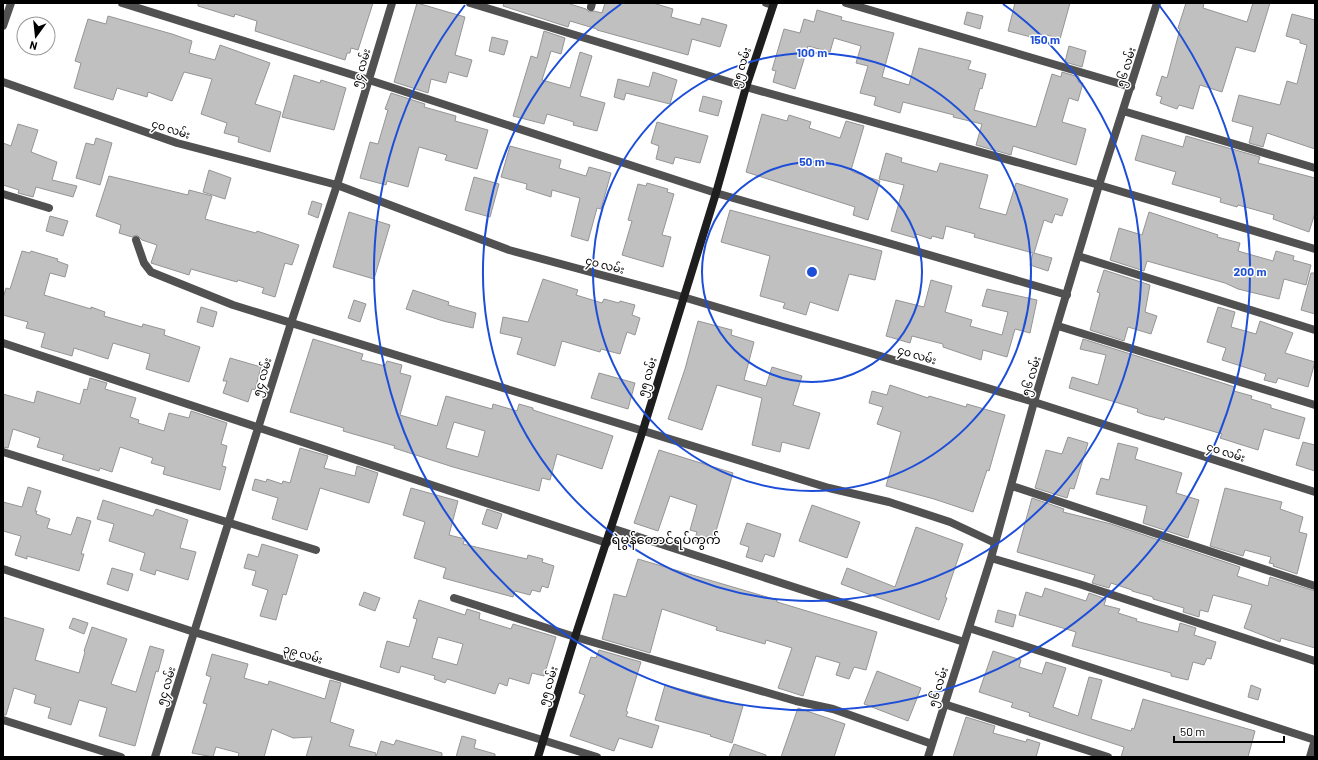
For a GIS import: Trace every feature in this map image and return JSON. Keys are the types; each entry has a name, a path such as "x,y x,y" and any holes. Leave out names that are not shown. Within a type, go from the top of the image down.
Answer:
{"main road":[{"name":"၅၅ လမ်း","path":"538,757 575,637 643,430 716,193 771,4"}],"street":[{"path":"3,26 11,3"},
{"path":"122,3 369,80 716,193 1066,295"},
{"name":"၅၄ လမ်း","path":"155,757 290,323 337,185 392,3"},
{"path":"470,3 746,87 1099,185 1315,249"},
{"path":"846,3 1131,87"},
{"name":"၅၆ လမ်း","path":"928,757 991,558 1034,402 1099,185 1157,3"},
{"name":"၄၀ လမ်း","path":"3,82 176,143 337,185 509,250 683,298 1034,402 1315,492"},
{"path":"1123,111 1315,168"},
{"path":"3,194 48,208"},
{"path":"136,240 144,263 151,272 233,305 829,488 889,502 950,522 995,544"},
{"path":"1078,256 1315,330"},
{"path":"1058,326 1315,405"},
{"path":"3,343 607,542"},
{"path":"3,452 316,550"},
{"path":"1012,486 1315,586"},
{"path":"611,528 964,642"},
{"path":"991,558 1079,584 1315,661"},
{"name":"၃၉ လမ်း","path":"3,569 194,632 597,757"},
{"path":"454,598 575,637 796,701 833,709 932,744"},
{"path":"969,628 1315,740 1310,757"},
{"path":"944,704 1108,757"},
{"path":"3,720 121,757"}],"building":[{"path":"198,3 373,3 358,50 351,48 350,53 347,53 345,60 255,31 257,21 235,14 234,17 198,6"},
{"path":"417,3 465,17 455,55 472,60 467,77 449,72 446,83 431,79 428,93 394,82"},
{"path":"504,3 567,3 586,9 589,12 594,11 602,13 605,3 653,3 673,9 671,17 700,25 702,18 727,25 720,47 692,39 688,55 570,21 568,27 503,6"},
{"path":"1015,3 1070,3 1060,39 1047,35 1046,41 1008,31"},
{"path":"1186,3 1204,3 1203,8 1247,22 1253,3 1270,3 1255,52 1236,47 1222,92 1200,85 1193,109 1179,105 1177,109 1160,103 1162,97 1156,95 1162,76 1167,78 1180,29 1178,28"},
{"path":"817,10 842,17 841,20 894,33 882,77 909,85 919,48 971,61 968,69 986,74 982,89 980,88 974,110 1036,127 1052,74 1061,77 1062,72 1079,77 1078,82 1083,83 1078,101 1069,98 1062,122 1086,129 1076,165 1013,146 1011,155 976,145 982,124 953,117 954,115 903,102 900,113 874,105 876,97 860,93 868,66 856,63 861,46 834,38 830,52 808,46 795,89 773,82 776,71 772,70 784,29 800,33 804,19 814,22"},
{"path":"967,12 983,16 980,29 964,24"},
{"path":"1292,14 1315,20 1315,149 1267,133 1263,147 1249,143 1253,127 1232,121 1239,95 1280,105 1287,81 1297,84 1307,45 1300,43 1300,40 1286,36"},
{"path":"108,16 192,41 189,53 215,60 220,45 270,63 255,104 281,112 270,152 238,142 239,137 224,133 227,123 201,114 212,79 184,72 172,101 148,92 147,97 117,88 113,100 74,88 81,63 75,61 88,19 106,24"},
{"path":"544,31 565,38 561,54 551,51 542,80 570,88 580,52 592,56 580,96 605,103 597,131 573,125 574,122 547,114 544,124 513,116 531,56 537,58"},
{"path":"492,37 508,41 504,55 489,51"},
{"path":"1069,46 1086,51 1082,67 1065,62"},
{"path":"653,72 677,80 670,104 626,93 624,100 614,97 618,79 649,87"},
{"path":"294,75 320,83 321,80 346,88 334,130 282,117"},
{"path":"391,93 425,104 424,107 456,116 455,121 488,130 477,169 445,160 447,155 419,147 408,187 387,181 386,185 360,178 370,142 378,144 388,110 385,109"},
{"path":"703,96 722,101 718,116 699,111"},
{"path":"762,114 787,121 789,115 811,122 809,128 840,138 846,121 864,126 851,170 880,181 868,220 853,215 855,207 746,172"},
{"path":"657,122 708,136 700,163 675,157 673,164 656,159 659,146 651,143"},
{"path":"18,124 38,130 31,152 57,162 52,180 77,186 73,197 36,187 33,197 18,193 19,190 3,185 3,143 11,146"},
{"path":"1142,135 1183,147 1186,136 1260,157 1258,163 1315,178 1315,213 1309,232 1273,219 1274,215 1238,205 1237,207 1220,202 1221,198 1172,184 1176,172 1135,160"},
{"path":"96,138 112,143 100,185 76,178 86,143 94,145"},
{"path":"510,146 561,160 559,168 586,176 589,167 611,173 601,209 597,208 588,241 571,236 580,198 552,190 551,197 526,189 527,184 501,177"},
{"path":"886,153 902,158 901,162 937,172 940,163 988,175 979,208 1006,215 1016,183 1068,199 1062,216 1055,214 1052,223 1044,220 1034,253 1052,258 1048,271 1030,265 1033,253 974,237 975,234 946,226 943,239 932,236 931,239 916,234 915,238 891,231 904,185 879,179"},
{"path":"209,170 231,178 225,199 203,192"},
{"path":"109,176 188,195 189,190 212,196 205,219 256,233 257,231 299,245 292,265 285,263 275,297 262,293 264,288 238,280 237,282 191,269 189,275 151,263 157,245 142,240 137,235 132,237 119,233 121,225 96,216"},
{"path":"474,177 499,184 490,217 465,210"},
{"path":"647,183 668,189 667,192 674,194 662,235 671,237 663,267 622,255 632,221 628,220 638,184 646,186"},
{"path":"312,201 322,204 318,218 308,214"},
{"path":"730,210 882,251 875,280 849,274 838,311 810,302 806,315 783,308 785,303 760,296 770,256 721,242"},
{"path":"349,212 390,225 374,279 333,267"},
{"path":"1149,212 1218,235 1217,237 1240,243 1238,251 1273,261 1276,251 1294,256 1293,260 1311,265 1306,285 1284,279 1279,299 1238,289 1225,283 1147,261 1144,271 1110,260 1119,228 1142,235"},
{"path":"50,216 68,221 63,236 46,231"},
{"path":"22,251 30,253 31,251 58,259 57,261 68,265 65,277 50,273 44,295 91,309 91,307 105,312 104,316 142,327 143,324 165,330 164,335 200,347 189,382 146,369 150,354 113,343 108,359 74,348 72,356 41,347 45,333 26,328 28,322 3,315 3,298 6,288 10,289"},
{"path":"1104,270 1150,285 1145,312 1157,316 1151,334 1128,327 1124,341 1090,330 1100,293 1097,292"},
{"path":"1311,273 1315,273 1315,314 1301,310"},
{"path":"543,279 578,290 576,295 602,303 604,299 635,305 632,315 640,318 635,335 627,332 620,354 601,349 600,352 562,341 555,366 517,354 522,338 500,333 503,317 528,322"},
{"path":"931,280 952,286 945,312 972,320 970,326 1002,335 1008,312 982,306 987,289 1037,300 1030,333 1015,329 1007,357 983,350 981,360 943,347 943,344 912,336 910,343 886,336 896,300 924,307"},
{"path":"413,290 449,302 448,305 476,313 473,328 443,321 406,309"},
{"path":"354,300 366,304 360,322 348,318"},
{"path":"201,307 217,312 213,327 197,322"},
{"path":"1218,307 1235,312 1231,327 1256,334 1260,321 1293,333 1285,353 1315,362 1308,387 1278,378 1276,383 1264,380 1266,374 1222,360 1226,348 1207,342"},
{"path":"698,321 732,330 731,335 754,342 744,380 766,386 772,367 802,376 793,405 820,413 809,449 782,442 780,452 752,445 762,398 717,385 702,430 668,419 685,369"},
{"path":"313,339 363,354 361,360 385,366 387,361 402,365 400,373 411,376 400,415 437,426 446,396 492,409 493,404 517,411 519,404 613,436 602,469 557,454 550,480 542,478 539,491 453,467 394,448 395,446 343,431 344,428 290,412","holes":["454,422 485,431 478,457 446,448"]},
{"path":"1083,339 1235,387 1234,391 1252,396 1251,399 1271,405 1271,408 1305,418 1299,439 1264,429 1258,450 1220,438 1222,434 1165,417 1164,420 1145,415 1137,412 1138,409 1069,388 1072,377 1098,385 1106,355 1080,349"},
{"path":"230,358 261,367 255,390 252,389 248,402 223,393 227,381 223,381"},
{"path":"599,373 635,383 628,409 591,398"},
{"path":"90,378 107,383 105,389 136,398 130,417 139,420 138,423 164,431 169,413 189,418 191,411 227,423 221,444 227,446 222,466 226,467 220,490 163,474 165,467 151,463 153,458 120,447 112,472 100,468 99,471 62,460 64,455 37,447 40,438 13,429 8,448 3,447 3,394 34,403 37,391 80,404 84,389 87,390"},
{"path":"890,385 928,398 929,396 966,407 967,404 1005,415 989,471 987,470 973,512 934,499 886,486 901,432 877,424 883,407 869,403 872,391 887,395"},
{"path":"1068,437 1088,443 1074,489 1070,488 1067,498 1035,488 1046,450 1062,454"},
{"path":"1303,442 1315,445 1315,471 1296,465"},
{"path":"1118,443 1138,448 1135,459 1182,473 1176,493 1199,500 1188,538 1143,523 1147,506 1096,494 1101,478 1109,480"},
{"path":"300,448 328,456 324,468 355,476 357,466 378,473 369,503 320,488 307,530 272,519 278,498 252,490 255,479 266,482 267,479 282,484 283,481 290,483"},
{"path":"659,450 733,473 714,538 707,536 705,544 694,541 697,532 690,530 697,505 670,496 658,531 634,523"},
{"path":"28,487 41,491 35,511 37,511 36,514 50,519 47,528 71,535 77,517 91,521 81,554 84,554 79,571 27,556 27,559 15,555 21,536 3,531 3,502 22,507"},
{"path":"411,488 458,501 449,535 465,539 463,544 527,559 528,555 543,559 542,562 554,566 548,588 542,586 540,592 532,590 530,595 515,591 513,597 443,578 446,568 414,558 425,522 403,515"},
{"path":"1225,488 1282,502 1280,509 1303,517 1299,532 1307,534 1297,574 1273,566 1274,564 1269,563 1271,557 1245,550 1243,556 1210,546"},
{"path":"1032,498 1064,509 1063,512 1111,524 1240,567 1237,576 1268,586 1270,577 1315,591 1315,648 1281,638 1280,642 1244,628 1252,605 1213,595 1208,612 1200,610 1199,617 1183,612 1184,608 1153,599 1153,597 1111,583 1109,588 1092,583 1095,575 1017,552"},
{"path":"103,500 153,516 156,509 188,520 180,548 196,552 188,580 156,570 155,575 140,570 145,553 109,541 114,524 97,519"},
{"path":"812,505 860,522 847,558 799,541"},
{"path":"487,509 502,514 497,529 482,524"},
{"path":"747,523 781,534 774,557 765,554 762,562 746,557 749,547 740,544"},
{"path":"916,527 963,544 945,597 947,598 939,620 841,584 847,568 895,587"},
{"path":"262,544 298,555 286,595 283,594 276,620 260,616 268,590 252,585 256,571 244,568 248,554 258,557"},
{"path":"638,559 777,600 777,602 877,632 866,670 854,667 849,679 836,675 840,663 816,656 803,696 778,688 792,648 766,640 765,644 716,630 717,627 662,609 650,653 602,639 614,594 626,597"},
{"path":"112,568 133,574 128,591 107,584"},
{"path":"1045,588 1086,601 1089,593 1106,599 1104,605 1120,609 1118,613 1137,619 1136,621 1178,632 1180,623 1196,628 1194,635 1216,642 1211,659 1207,658 1204,665 1193,662 1188,680 1171,676 1171,673 1072,646 1076,632 1019,615 1026,592 1042,597"},
{"path":"364,592 380,598 375,611 359,605"},
{"path":"419,600 465,615 467,609 480,613 479,619 511,629 513,624 556,637 544,676 532,673 529,684 509,678 507,686 499,683 495,694 447,679 445,683 434,679 435,676 401,666 399,673 380,667 387,641 409,647 417,619 413,618","holes":["438,637 463,644 457,665 432,658"]},
{"path":"998,610 1016,615 1013,627 995,622"},
{"path":"3,617 44,629 35,660 79,673 92,627 127,639 111,684 136,692 150,646 164,650 158,672 156,671 135,746 99,736 107,708 79,700 71,725 48,718 51,708 34,703 36,695 14,688 6,715 3,715"},
{"path":"73,618 88,623 84,634 69,628"},
{"path":"599,650 641,662 626,711 628,712 626,716 659,726 652,748 619,738 614,751 570,736 585,695 579,693 591,657 596,658"},
{"path":"993,651 1021,660 1019,667 1042,674 1046,662 1066,668 1053,707 1078,716 1089,677 1102,680 1091,719 1131,731 1132,728 1134,729 1143,699 1255,731 1248,757 1121,757 1124,747 1029,716 1030,713 1011,707 1013,703 979,692"},
{"path":"212,654 248,664 244,678 268,685 269,681 325,699 330,680 341,683 330,722 354,730 349,746 376,753 375,757 306,757 312,737 293,738 272,729 264,757 238,757 239,753 216,747 213,757 192,753 207,704 203,703 211,677 206,675"},
{"path":"877,671 921,688 908,721 864,704"},
{"path":"665,685 743,706 732,743 710,736 711,735 655,720"},
{"path":"1251,685 1261,689 1258,700 1248,697"},
{"path":"798,708 845,724 834,757 781,757"},
{"path":"966,717 995,726 993,733 1026,742 1027,739 1040,743 1036,757 953,757"},
{"path":"462,736 476,740 474,748 495,754 495,757 456,757"},
{"path":"396,740 442,753 442,757 376,757 381,741 394,745"},
{"path":"734,744 766,755 766,757 729,757"}],"district":[{"name":"ရဲမွန်တောင်ရပ်ကွက်","path":"666,539"}]}
